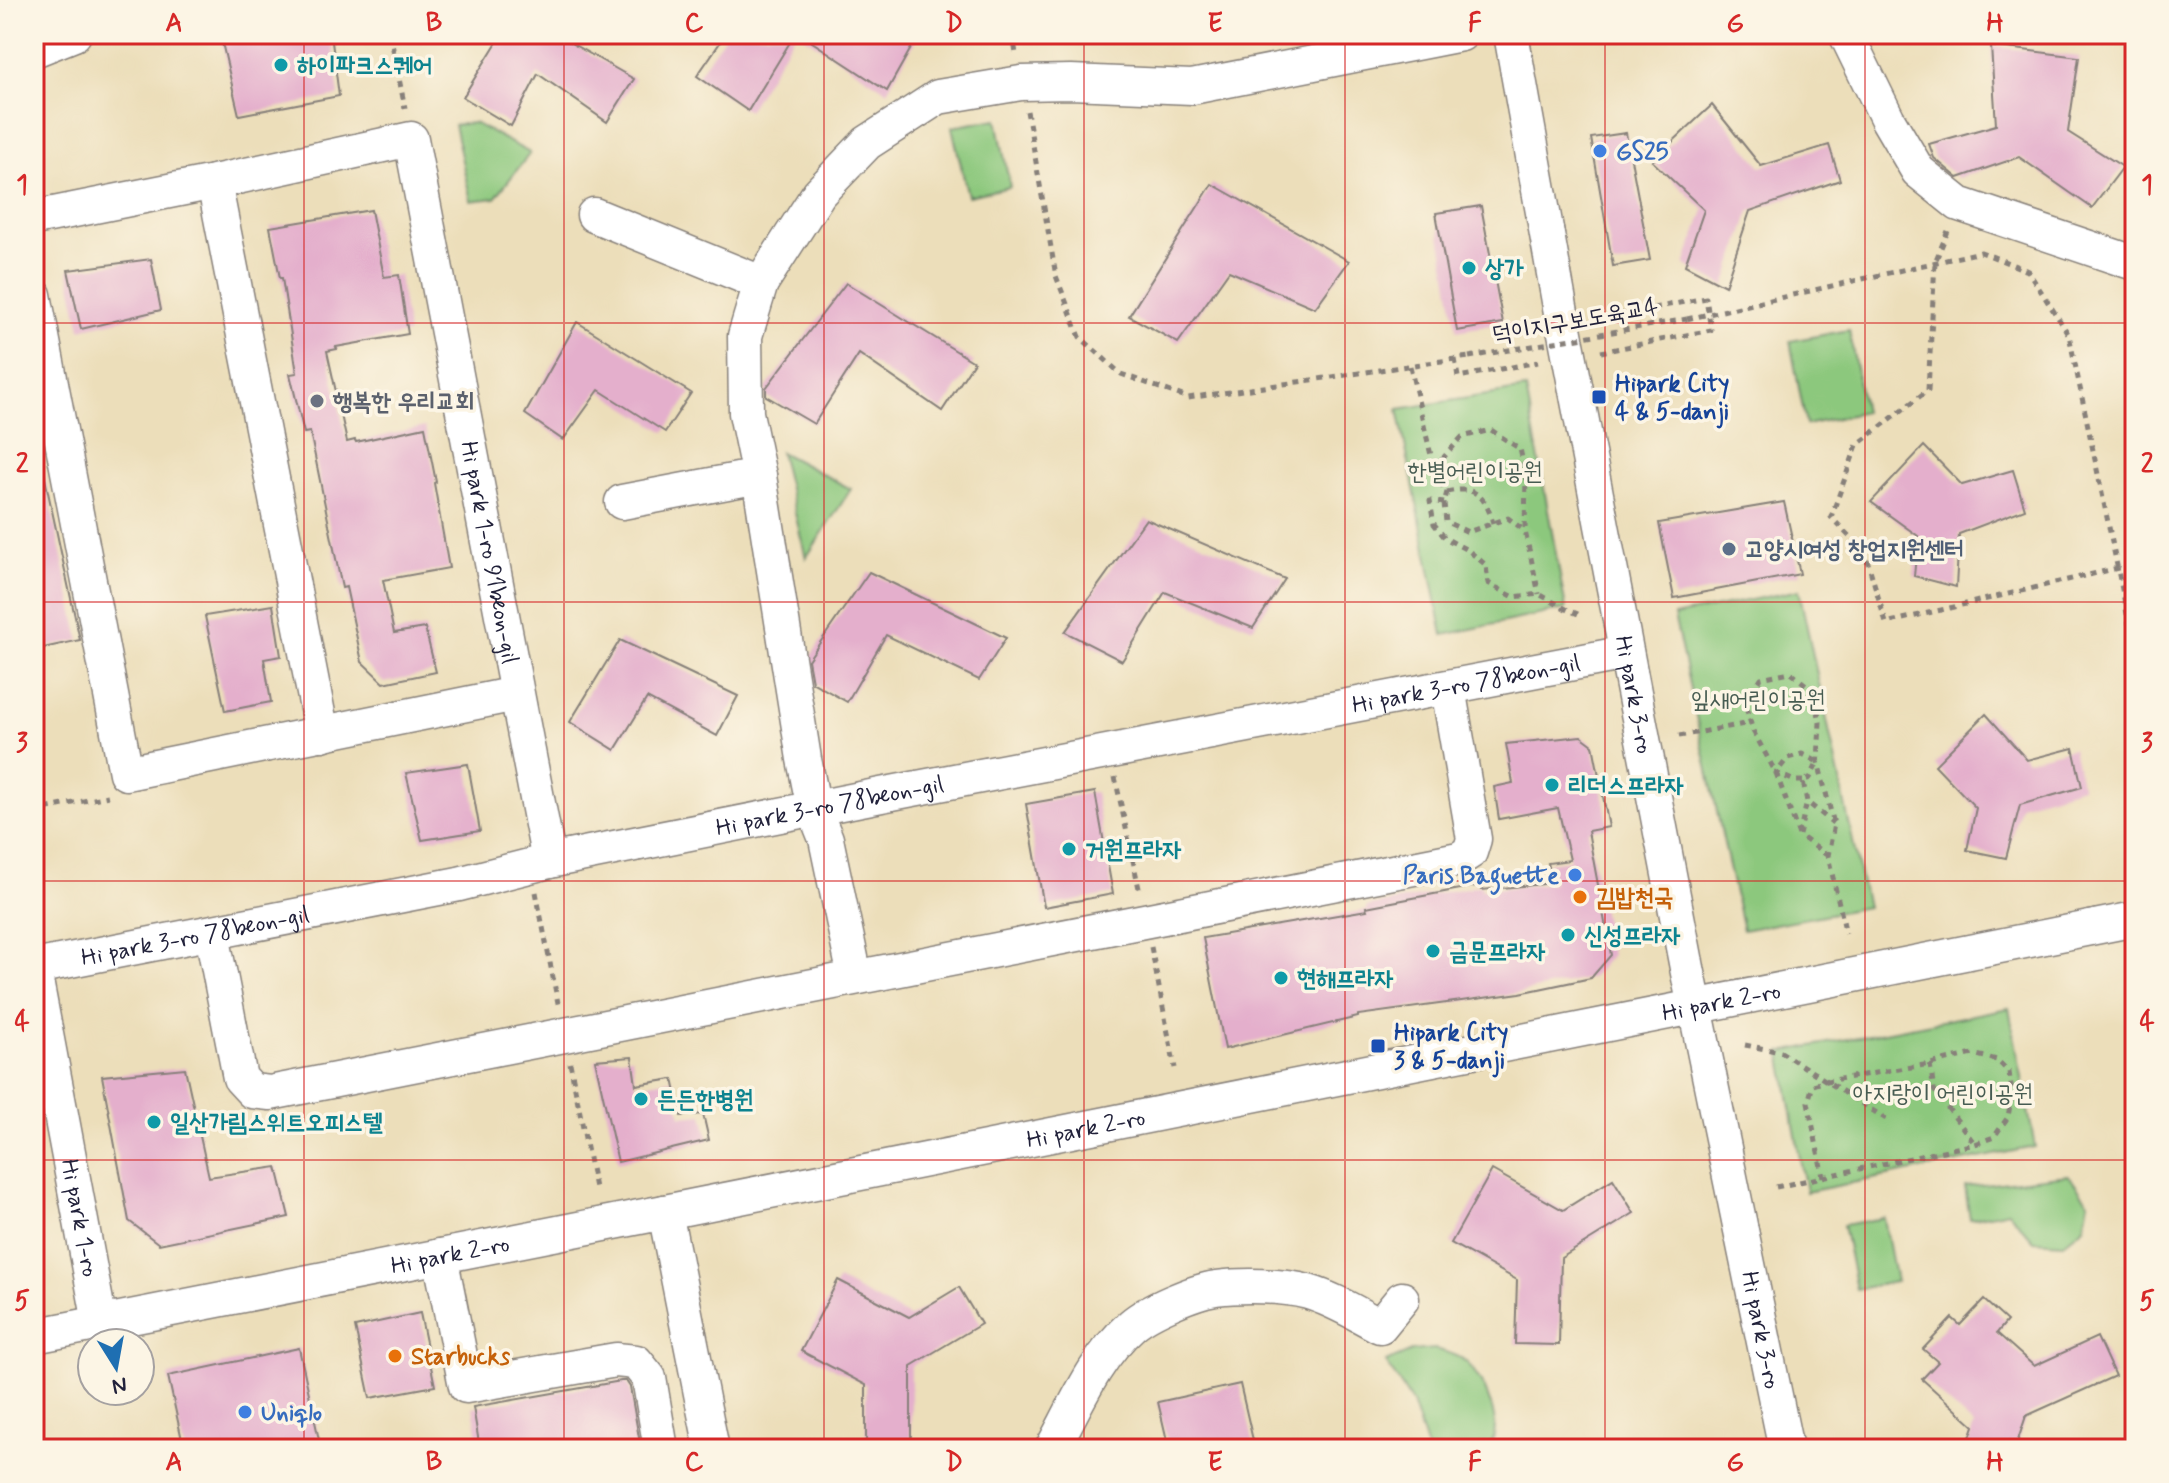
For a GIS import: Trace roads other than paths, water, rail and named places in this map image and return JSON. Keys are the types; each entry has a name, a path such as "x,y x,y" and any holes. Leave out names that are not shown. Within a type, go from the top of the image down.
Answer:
{"street":[{"path":"855,977 826,839 814,809 746,413 745,336 761,283 819,193 867,143 938,97 1021,83 1192,87 1461,34"},
{"name":"Hi park 3-ro","path":"1511,34 1694,1007 1786,1449"},
{"path":"1846,34 1888,120 1918,171 1959,204 2128,261 2135,259"},
{"name":"Hi park 1-ro 91beon-gil","path":"34,218 411,139 516,694 542,876"},
{"path":"214,182 322,734"},
{"path":"594,215 761,283"},
{"name":"Hi park 1-ro 91beon-gil","path":"34,295 126,773 516,694"},
{"path":"622,502 759,476"},
{"name":"Hi park 3-ro 78beon-gil","path":"34,968 459,884 542,876 814,809 1626,653"},
{"path":"212,934 240,1078 252,1091 270,1093 1146,922 1459,859 1470,852 1474,839 1448,688"},
{"name":"Hi park 2-ro","path":"34,1336 2135,919"},
{"name":"Hi park 1-ro","path":"34,968 100,1323"},
{"path":"665,1212 712,1449"},
{"path":"440,1256 466,1386 616,1360 636,1362 649,1378 661,1449"},
{"path":"1052,1449 1106,1355 1132,1325 1161,1307 1213,1288 1261,1287 1307,1292 1380,1326 1402,1299"}],"place":[{"name":"하이파크스퀘어","path":"281,65"},
{"name":"GS25","path":"1600,151"},
{"name":"상가","path":"1469,268"},
{"name":"Hipark City 4 & 5-danji","path":"1599,397"},
{"name":"행복한 우리교회","path":"317,401"},
{"name":"고양시여성 창업지원센터","path":"1729,549"},
{"name":"리더스프라자","path":"1552,785"},
{"name":"거원프라자","path":"1069,849"},
{"name":"Paris Baguette","path":"1575,875"},
{"name":"김밥천국","path":"1580,897"},
{"name":"신성프라자","path":"1568,935"},
{"name":"금문프라자","path":"1433,951"},
{"name":"현해프라자","path":"1281,978"},
{"name":"Hipark City 3 & 5-danji","path":"1378,1046"},
{"name":"든든한병원","path":"641,1099"},
{"name":"일산가림스위트오피스텔","path":"154,1122"},
{"name":"Starbucks","path":"395,1356"},
{"name":"Uniqlo","path":"245,1412"}],"park label":[{"name":"한별어린이공원","path":"1475,471"},
{"name":"잎새어린이공원","path":"1758,699"},
{"name":"아지랑이 어린이공원","path":"1943,1093"}]}
